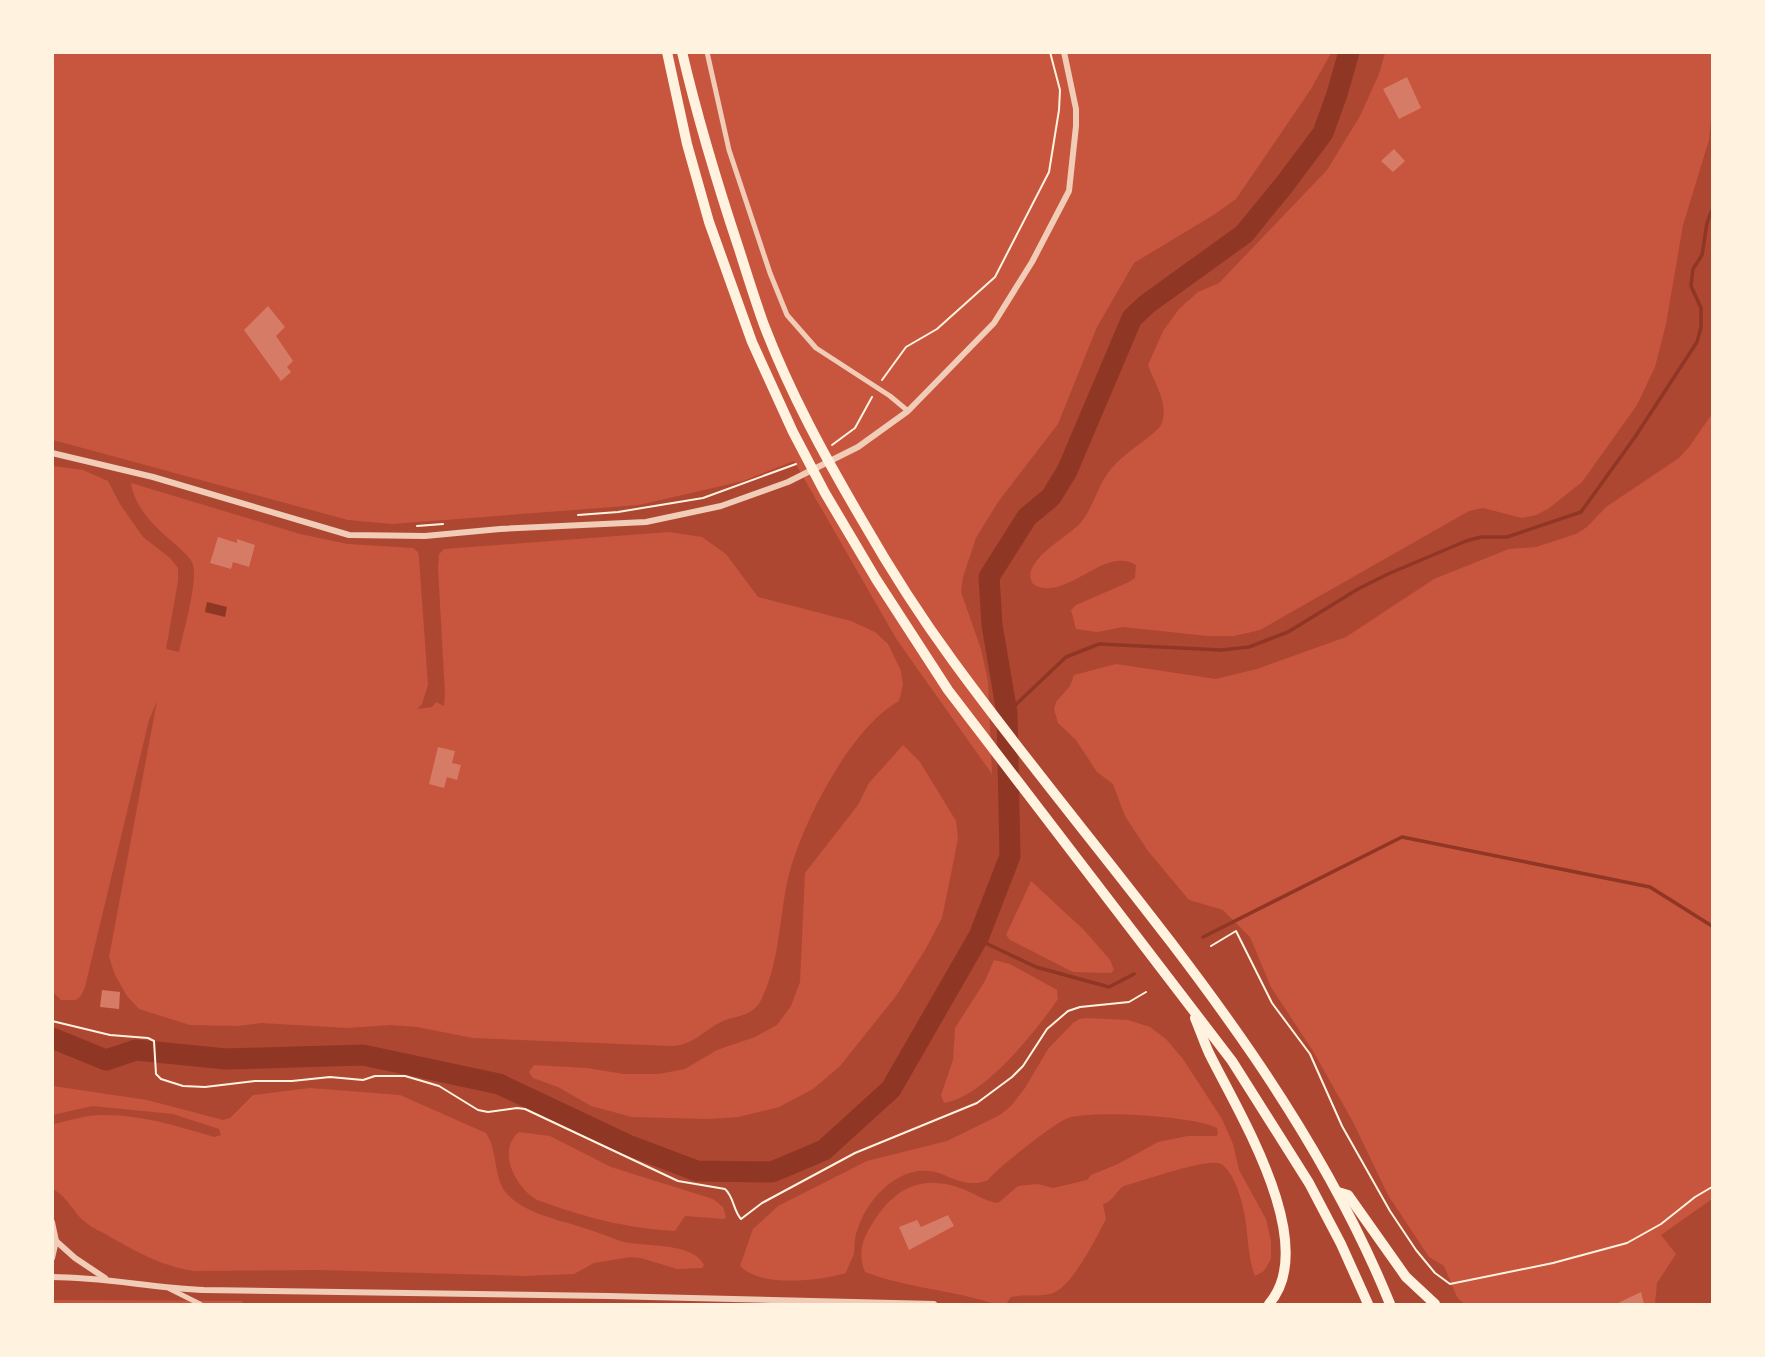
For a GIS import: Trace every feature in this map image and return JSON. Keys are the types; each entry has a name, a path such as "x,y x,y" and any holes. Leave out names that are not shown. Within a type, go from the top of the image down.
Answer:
{"highway":[{"path":"667,52 687,144 709,222 752,342 793,432 825,493 876,579 948,690 1232,1061 1304,1174 1341,1244 1368,1304"},
{"path":"682,52 702,134 764,325 807,423 842,485 898,582 952,661 1184,958 1267,1073 1338,1192 1390,1304"},
{"path":"1191,1007 1208,1050 1258,1148 1276,1200 1284,1231 1286,1258 1279,1291 1269,1304"},
{"path":"1338,1192 1348,1195 1406,1277 1434,1304"}],"street":[{"path":"706,52 729,150 770,273 788,315 816,348 908,411"},
{"path":"52,453 153,477 349,535 425,536 500,529 646,522 721,506 788,482 858,447 908,411 994,323 1032,262 1069,191 1076,117 1071,78 1064,52"},
{"path":"52,1222 56,1241 52,1258"},
{"path":"56,1241 106,1279"},
{"path":"52,1277 106,1279 170,1289 934,1304"},
{"path":"170,1289 200,1304"}],"path":[{"path":"824,449 855,428 876,388 906,347 937,329 995,277 1049,172 1060,100 1050,52"},
{"path":"576,515 618,512 703,498 796,464"},
{"path":"412,526 453,523"},
{"path":"1211,946 1236,931 1272,1003 1310,1054 1342,1126 1390,1212 1422,1258 1435,1273 1450,1284 1553,1263 1627,1244 1661,1224 1695,1197 1713,1187"},
{"path":"52,1021 110,1035 148,1038 154,1041 156,1074 161,1079 183,1086 205,1087 330,1077 363,1080 375,1076 405,1076 439,1086 478,1110 488,1112 525,1109 678,1181 725,1189 730,1193 734,1209 741,1219 762,1203 855,1153 977,1103 996,1091 1017,1071 1047,1029 1068,1012 1080,1007 1129,1002 1146,992"}],"shaded area":[{"path":"1331,53 1385,53 1379,74 1360,116 1327,170 1219,283 1198,292 1179,309 1163,331 1148,365 1163,403 1160,427 1117,463 1103,481 1082,521 1039,558 1033,567 1030,575 1033,584 1046,588 1071,582 1111,562 1123,561 1136,565 1135,578 1076,605 1071,610 1076,629 1097,632 1123,627 1208,636 1234,636 1260,630 1469,511 1483,508 1522,518 1536,515 1548,509 1582,482 1637,405 1655,367 1666,324 1683,225 1709,140 1712,110 1712,414 1679,458 1606,507 1587,527 1576,534 1536,547 1509,549 1434,579 1346,637 1257,669 1216,679 1116,664 1074,675 1070,686 1056,702 1054,709 1058,723 1076,740 1097,772 1113,784 1125,816 1148,851 1189,900 1223,910 1250,937 1271,987 1313,1051 1353,1122 1388,1195 1429,1257 1444,1266 1457,1297 1464,1304 1006,1304 1011,1297 1050,1294 1066,1283 1082,1262 1106,1219 1103,1204 1124,1186 1204,1164 1221,1164 1234,1180 1244,1211 1255,1276 1264,1271 1271,1259 1271,1241 1266,1219 1239,1170 1233,1144 1222,1119 1183,1059 1166,1039 1150,1027 1128,1020 1087,1018 1073,1023 1048,1049 1025,1088 1000,1115 947,1141 867,1161 778,1206 753,1229 740,1266 762,1278 791,1281 846,1273 862,1218 878,1194 889,1184 901,1176 928,1171 965,1182 988,1180 1027,1146 1068,1118 1099,1114 1143,1116 1187,1120 1217,1128 1218,1135 1215,1136 1188,1136 1158,1142 1091,1175 1087,1180 1053,1188 1038,1184 1018,1186 998,1203 963,1189 935,1183 923,1184 901,1192 882,1209 862,1245 861,1258 865,1272 995,1304 243,1304 242,1301 53,1300 53,1189 92,1227 149,1257 170,1266 194,1271 318,1270 524,1276 574,1274 594,1263 630,1257 677,1269 702,1268 704,1265 690,1252 624,1242 527,1209 510,1197 500,1183 493,1149 486,1133 400,1095 310,1088 253,1095 230,1118 223,1120 147,1100 53,1086 52,991 61,1000 76,1000 85,987 149,720 157,701 109,957 127,996 139,1009 190,1025 237,1026 261,1023 347,1028 391,1025 473,1038 672,1046 687,1043 723,1021 748,1013 757,1007 775,959 793,861 814,809 862,733 899,701 903,685 901,671 888,644 875,632 851,621 758,597 726,554 702,537 669,532 444,549 439,554 438,568 444,706 436,702 432,707 417,709 422,704 428,685 419,558 418,552 413,548 348,544 300,534 131,483 137,501 147,517 186,554 193,565 192,595 179,652 166,649 178,568 170,558 143,537 108,481 83,470 53,466 53,440 348,520 392,524 639,505 743,481 794,461 897,640 992,774 988,681 981,649 961,592 976,538 998,502 1058,424 1097,327 1134,263 1236,199 1311,89","holes":["903,745 920,762 956,821 958,838 942,918 896,996 840,1066 813,1089 779,1107 738,1117 708,1119 632,1117 591,1106 558,1087 533,1078 529,1072 534,1065 587,1068 624,1074 659,1074 685,1069 717,1050 755,1037 777,1025 791,1006 800,982 805,873 858,805 869,783","1031,881 1084,930 1110,960 1114,970 1111,973 1073,972 1010,940 1006,935","994,960 1010,964 1057,990 1058,999 1022,1045 992,1076 975,1089 944,1103 941,1095 953,1060 955,1028 985,981","519,1132 550,1136 611,1167 713,1199 723,1207 726,1217 685,1216 675,1231 656,1230 604,1221 537,1200 522,1187 512,1169 509,1159 512,1140"]},
{"path":"207,602 227,607 225,617 205,612"},
{"path":"92,1106 173,1114 219,1129 221,1135 214,1137 158,1122 115,1115 89,1116 53,1124 53,1115"},
{"path":"1712,1199 1712,1304 1655,1304 1657,1283 1676,1254 1661,1235"}],"building":[{"path":"1407,77 1421,108 1399,119 1383,89"},
{"path":"1394,149 1405,161 1393,172 1381,161"},
{"path":"268,306 285,327 276,336 293,361 287,367 291,372 281,381 244,330"},
{"path":"218,537 255,545 249,567 233,562 231,569 210,563"},
{"path":"438,747 455,751 452,763 461,765 457,780 447,777 444,788 429,784"},
{"path":"102,990 120,992 119,1009 100,1007"},
{"path":"948,1215 954,1226 909,1250 899,1227 917,1220 921,1227"},
{"path":"1641,1292 1644,1304 1616,1304"}],"waterway":[{"path":"52,1038 106,1060 136,1050 226,1059 363,1055 499,1084 628,1145 697,1171 772,1172 824,1150 891,1089 979,936 1010,856 1007,713 992,625 989,577 1027,517 1051,497 1067,471 1132,318 1147,304 1244,234 1284,185 1323,133 1349,52"},
{"path":"1007,713 1066,657 1099,644 1221,650 1249,647 1288,632 1388,574 1466,541 1481,537 1507,537 1581,512 1635,437 1697,342 1701,327 1701,308 1691,286 1693,269 1702,255 1712,210"},
{"path":"1203,937 1402,837 1650,887 1712,926"},
{"path":"977,939 1036,967 1109,987 1134,974"}]}
